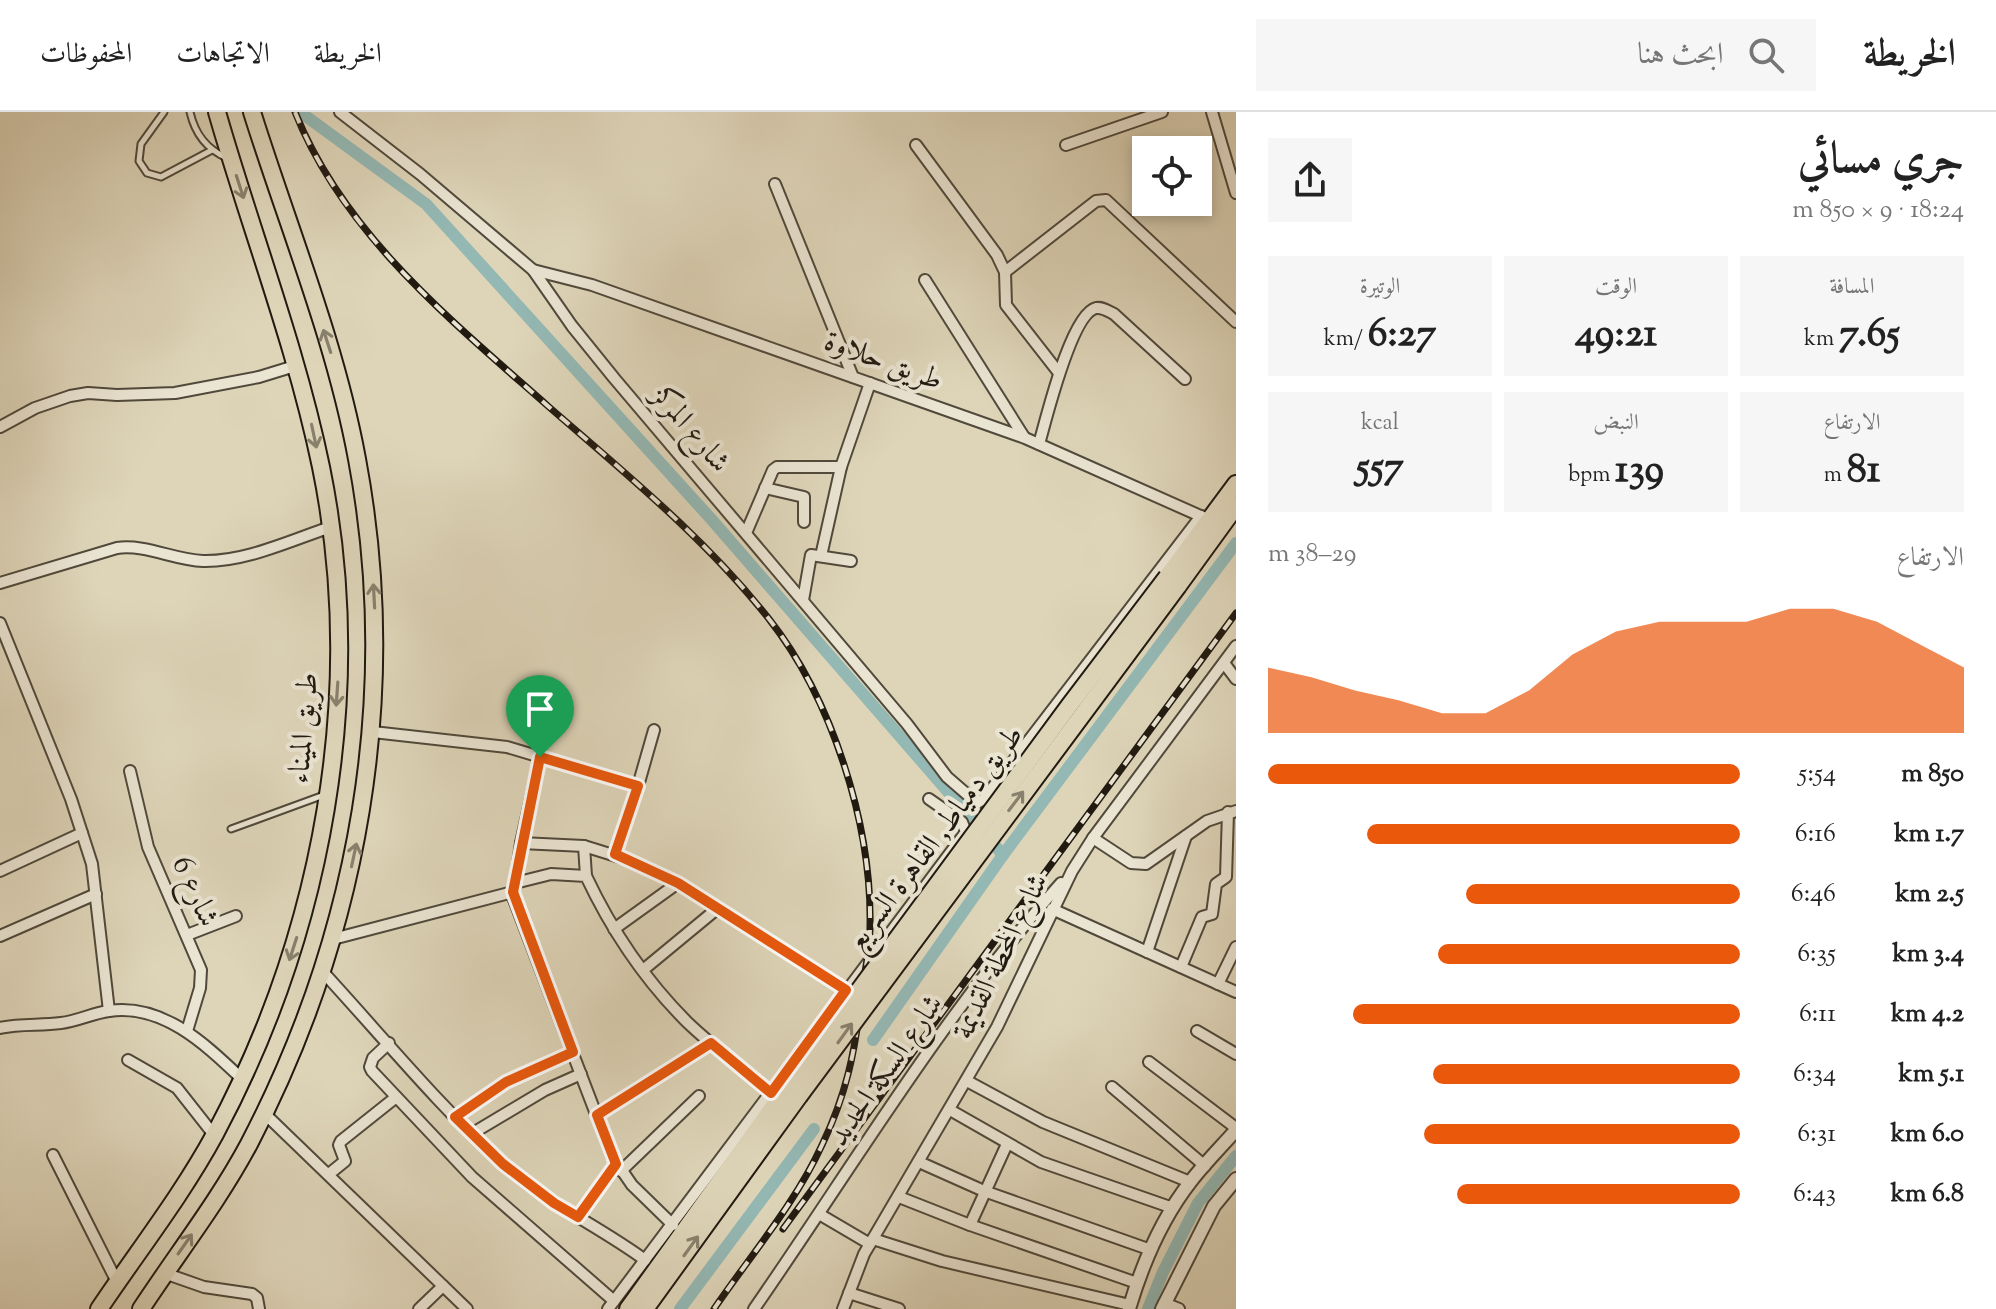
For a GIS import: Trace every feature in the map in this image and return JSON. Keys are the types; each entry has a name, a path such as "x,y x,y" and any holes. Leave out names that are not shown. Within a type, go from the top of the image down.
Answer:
{"highway":[{"name":"طريق الميناء","path":"99,1309 181,1191 242,1079 277,995 300,928 328,795 339,628 331,527 322,470 298,365 217,112"},
{"path":"141,1309 231,1176 298,1042 333,939 359,828 373,732 374,600 357,458 330,349 252,112"},
{"name":"طريق دمياط, القاهرة السريع","path":"1173,582 1205,518 1236,484"},
{"name":"طريق دمياط, القاهرة السريع","path":"617,1306 786,1092 1173,582 1234,512"},
{"name":"طريق دمياط, القاهرة السريع","path":"645,1309 786,1092"}],"street":[{"name":"شارع المركز","path":"340,112 420,174 533,270 614,378 907,724 947,777 975,802 980,803 1205,518"},
{"path":"1066,145 1162,112"},
{"path":"1212,112 1236,193"},
{"path":"916,145 997,255 1005,272 1006,305 1059,373"},
{"path":"775,184 853,377"},
{"path":"1005,272 1096,201 1106,200 1236,322"},
{"name":"طريق حلاوة","path":"533,270 592,285 1025,438 1205,518"},
{"path":"925,280 1025,438"},
{"path":"1039,444 1059,373 1081,322 1096,308 1114,314 1185,379"},
{"path":"0,427 35,408 70,396 88,393 175,393 259,377 298,365"},
{"path":"821,556 841,467 870,383"},
{"path":"746,533 777,467 841,467"},
{"path":"765,488 804,497 804,522"},
{"path":"0,583 117,548 136,547 176,558 203,561 226,560 331,527"},
{"path":"803,600 810,557 851,561"},
{"path":"0,623 71,799 89,852 109,1011"},
{"name":"شارع المحطة القديمة","path":"843,1309 872,1241 997,1027 1072,871 1093,838 1236,646"},
{"path":"1224,663 1236,679"},
{"path":"615,854 654,730"},
{"path":"373,732 507,747 638,786"},
{"path":"540,757 514,887 581,1074 619,1167 638,1192 673,1225"},
{"name":"شارع 6","path":"130,771 148,847 199,961 201,979 187,1031"},
{"path":"389,1043 373,1058 370,1067 395,1098 472,1177 617,1306 645,1260 786,1092 846,990 966,832 962,822 929,799"},
{"path":"1093,838 1139,865 1152,861 1187,834 1232,811"},
{"path":"1181,967 1202,917 1212,914 1214,887 1226,877 1232,811"},
{"path":"0,871 82,833"},
{"path":"1147,952 1187,834"},
{"path":"521,843 584,846 615,854 678,883 846,990"},
{"path":"584,846 586,876 596,901 643,970 677,1011 711,1043 786,1092"},
{"name":"شارع السكة الحديد","path":"754,1309 945,1027 1018,930 1072,871"},
{"path":"333,939 558,874 586,876"},
{"path":"614,929 678,883"},
{"path":"0,936 96,894"},
{"path":"643,970 718,908"},
{"path":"1052,909 1236,992"},
{"path":"187,935 236,916"},
{"path":"1218,984 1236,947"},
{"path":"323,972 455,1117 503,1164 554,1203 623,1243 645,1260"},
{"path":"0,1028 64,1023 109,1011 130,1011 156,1017 187,1031 242,1079"},
{"path":"1197,1031 1236,1054"},
{"path":"597,1115 711,1043"},
{"path":"455,1117 506,1082 573,1052"},
{"path":"128,1060 177,1088 214,1135"},
{"path":"819,1214 872,1241 1130,1307 1151,1250 1173,1208 1190,1182 1236,1129 1149,1062"},
{"path":"473,1133 532,1097 581,1074"},
{"path":"967,1081 1043,1122 1190,1182"},
{"path":"1112,1087 1205,1166"},
{"path":"578,1217 619,1167 699,1096"},
{"path":"329,1174 345,1161 339,1145 341,1141 395,1098"},
{"path":"950,1110 1045,1164 1173,1208"},
{"path":"264,1113 467,1309"},
{"path":"970,1225 1007,1144"},
{"path":"53,1155 117,1282"},
{"path":"919,1162 984,1191 1151,1250"},
{"path":"1179,1309 1163,1306 1214,1206 1236,1179"},
{"path":"899,1197 1137,1283"},
{"path":"164,1273 204,1287 252,1294 257,1298 259,1309"},
{"path":"419,1309 443,1286"},
{"path":"849,1293 899,1309"}],"lane":[{"path":"164,112 141,144 139,161 147,173 161,177 212,150"},
{"path":"190,112 199,138 212,150 231,160"},
{"path":"231,829 328,795"}],"waterway":[{"path":"300,112 426,204 712,520 1003,855"},
{"path":"873,1040 1003,855 1236,543"},
{"path":"680,1309 814,1129"},
{"path":"1148,1309 1198,1203 1236,1156"}],"railway":[{"path":"295,112 316,157 342,198 404,274 439,309 664,508 745,590 792,651 812,686 844,764 864,846 870,926 859,1018 848,1073 830,1127 811,1167 714,1309"},
{"path":"783,1229 1236,613"}],"route":[{"path":"540,757 638,786 615,854 678,883 846,990 771,1093 711,1043 597,1115 616,1164 578,1217 554,1203 503,1164 455,1117 506,1082 573,1052 513,892 540,757"}]}
